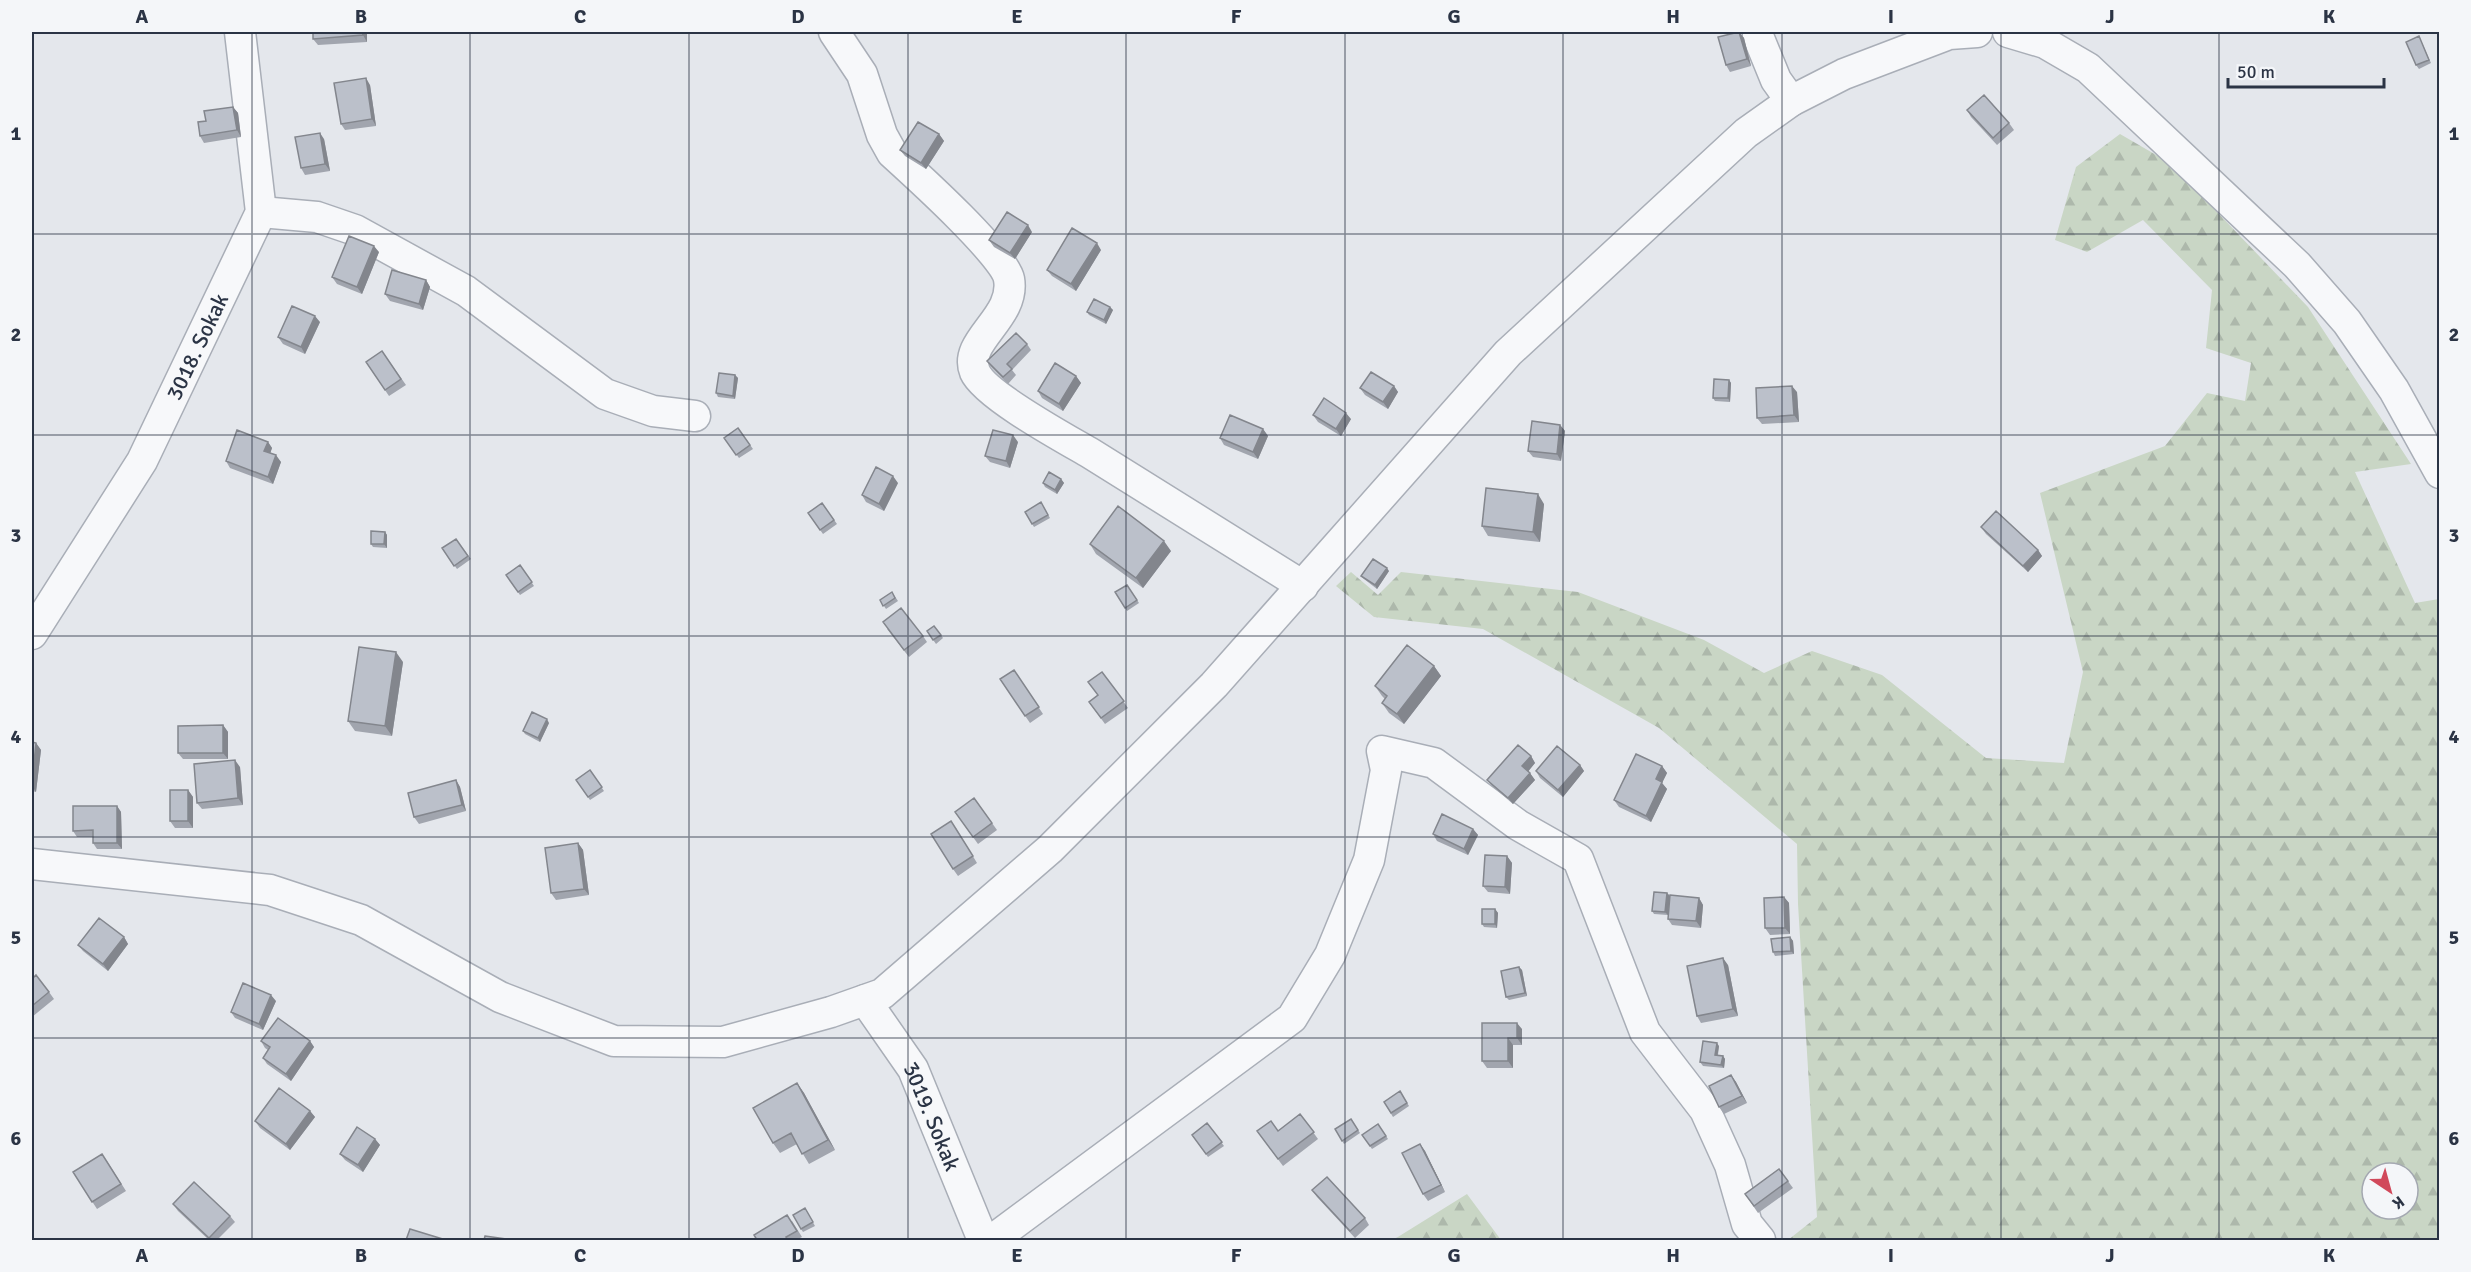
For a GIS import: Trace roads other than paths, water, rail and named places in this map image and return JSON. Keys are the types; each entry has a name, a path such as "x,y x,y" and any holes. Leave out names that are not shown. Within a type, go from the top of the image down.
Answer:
{"street":[{"path":"240,32 261,212 317,217 356,231 466,291 605,394 653,411 695,416"},
{"path":"834,32 862,74 882,135 892,153 983,242 1002,264 1009,277 1010,292 1005,309 973,352 972,362 976,374 989,388 1041,423 1303,586"},
{"path":"1758,32 1776,80 1791,101"},
{"path":"32,864 270,890 361,920 500,997 615,1041 723,1042 831,1012 882,994 1050,849 1214,685 1508,353 1746,133 1791,101 1844,74 1948,34 1977,32"},
{"path":"2008,32 2045,43 2088,68 2297,265 2348,322 2361,341 2394,390 2439,473"},
{"name":"3018. Sokak","path":"32,634 142,461 261,212"},
{"path":"992,1240 1292,1018 1330,955 1369,860 1386,770 1382,751 1434,763 1518,825 1578,859 1645,1032 1705,1110 1730,1165 1747,1224 1760,1240"},
{"name":"3019. Sokak","path":"865,1000 913,1069 982,1240"}]}
